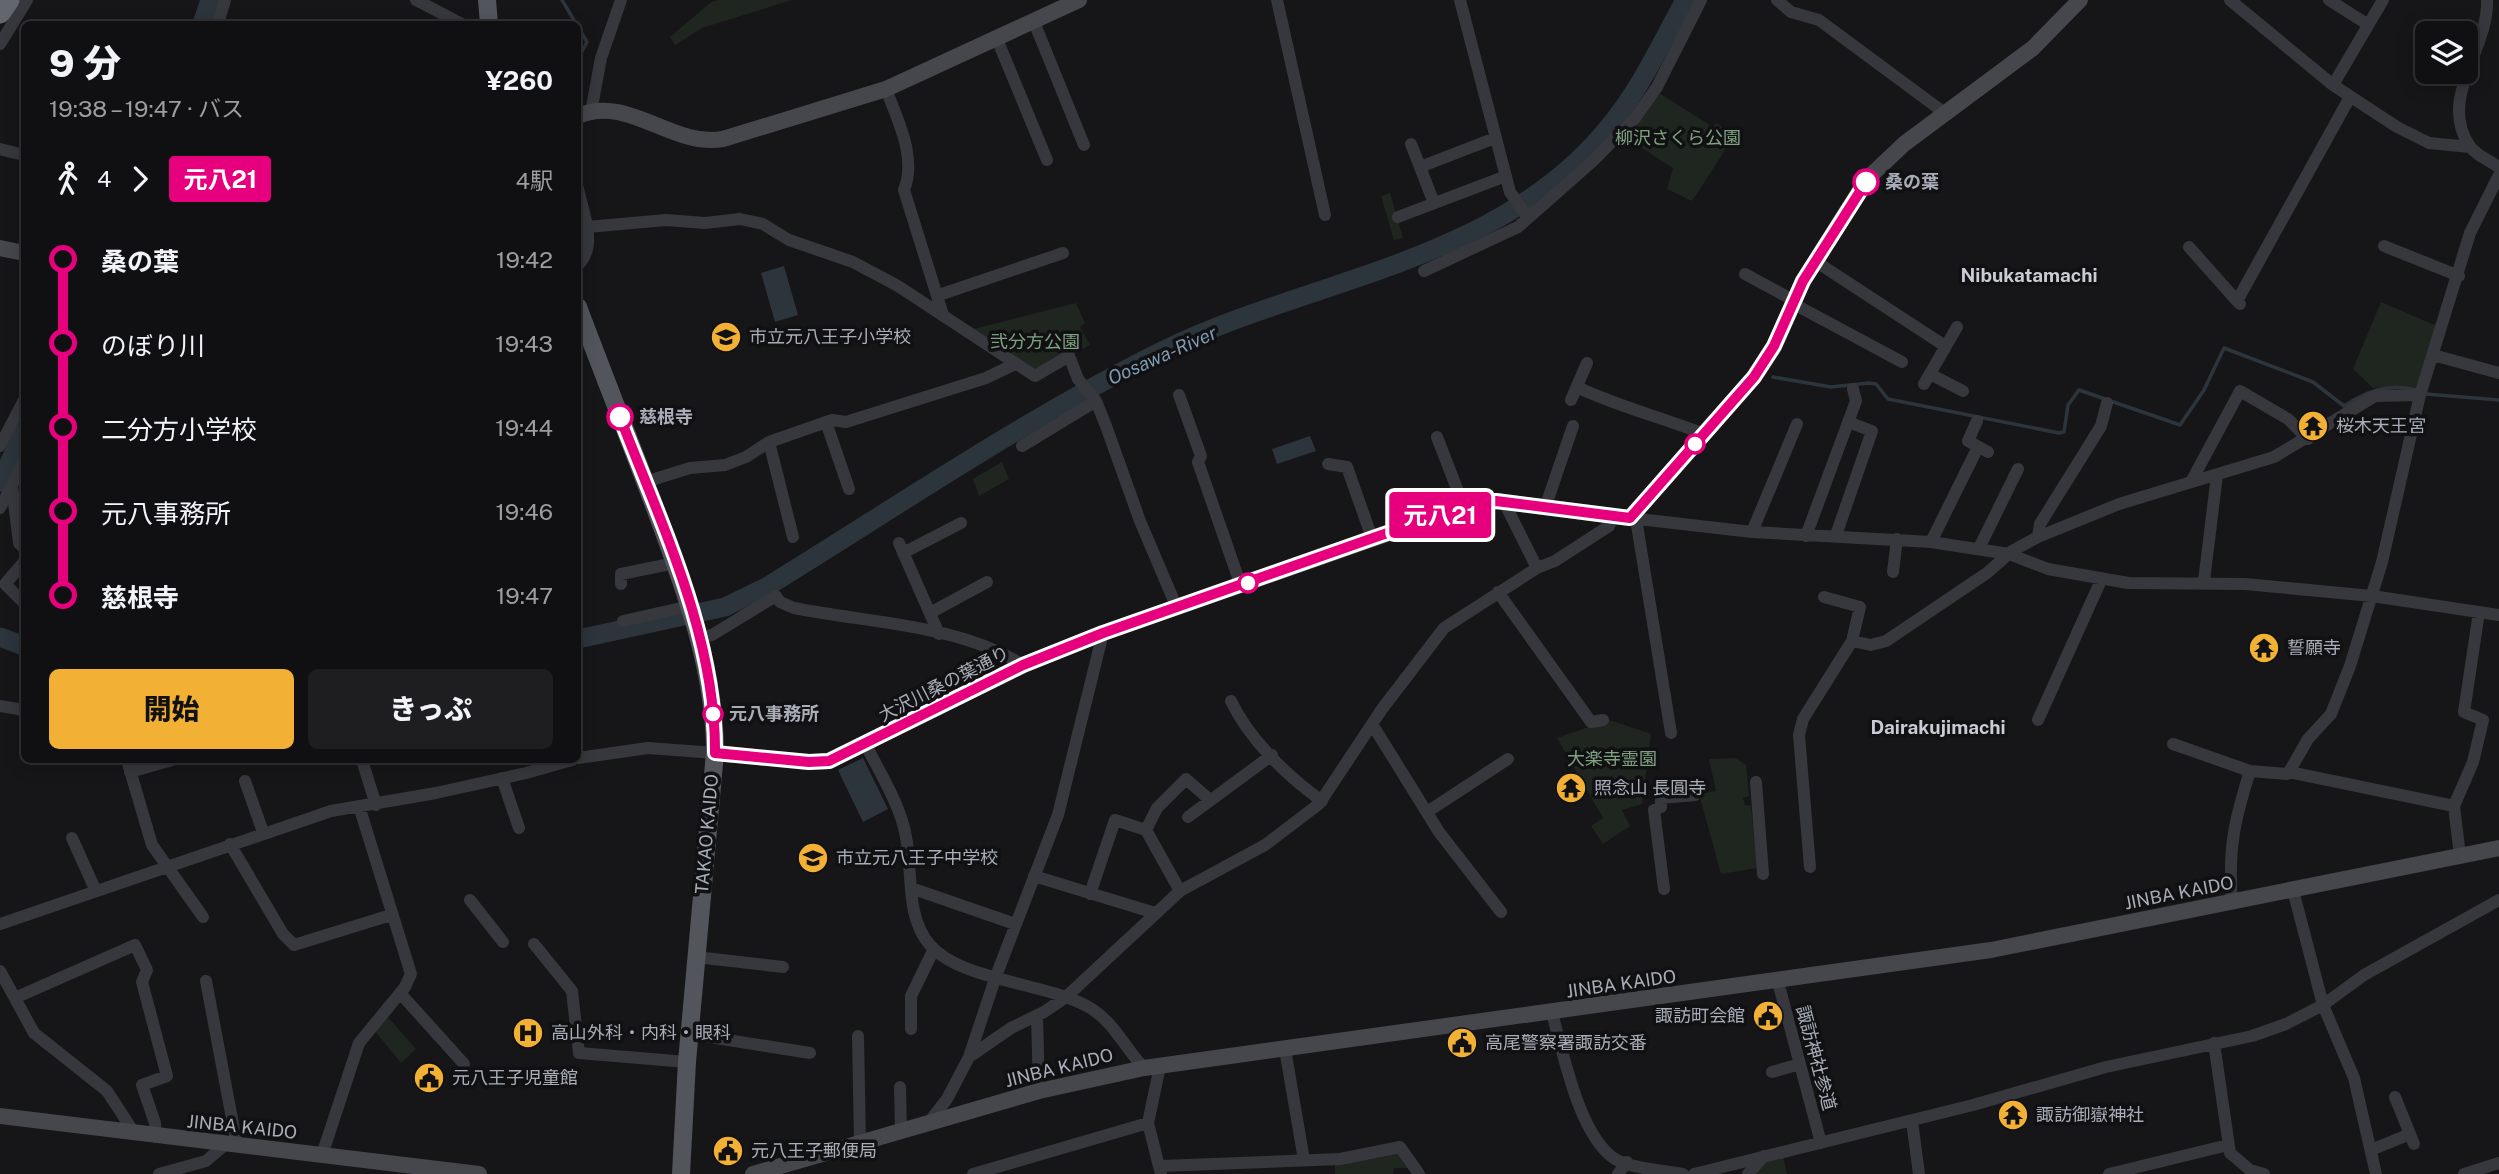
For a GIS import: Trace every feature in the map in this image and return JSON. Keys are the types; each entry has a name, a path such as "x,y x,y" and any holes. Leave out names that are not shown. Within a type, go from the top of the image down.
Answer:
{"highway":[{"path":"0,13 9,0"}],"main road":[{"path":"487,0 489,21"},
{"path":"584,114 626,113 688,139 707,142 887,89 1079,0"},
{"path":"1633,518 1768,357 1792,301 1867,179 1891,155 2033,48 2080,0"},
{"path":"0,248 21,252"},
{"name":"TAKAO KAIDO","path":"581,315 695,620 713,713 715,753 687,1062 681,1174"},
{"name":"大沢川桑の葉通り","path":"715,753 809,762 829,761 1023,665 1103,633 1464,506 1481,502 1504,502 1633,518"},
{"name":"JINBA KAIDO","path":"753,1174 777,1172 860,1143 1039,1091 1152,1067 1778,982 1991,950 2499,848"},
{"name":"JINBA KAIDO","path":"0,1116 479,1174"}],"street":[{"path":"0,44 27,0"},
{"path":"219,21 225,0"},
{"path":"416,0 456,21"},
{"path":"584,114 621,0"},
{"path":"1277,0 1325,215"},
{"path":"1460,0 1506,176 1513,195 1527,215"},
{"path":"1424,271 1518,227 1527,215 1574,178 1635,118 1657,87 1701,0"},
{"path":"1777,0 1791,12 1819,20 1946,114"},
{"path":"2230,0 2350,97 2429,144 2470,147 2499,167"},
{"path":"2329,0 2367,24"},
{"path":"2333,85 2383,0"},
{"path":"2470,147 2460,125 2459,100 2465,77 2484,31 2487,0"},
{"path":"1034,22 1084,145"},
{"path":"997,39 1047,160"},
{"path":"887,89 904,134 911,175 904,190 939,295 943,315"},
{"path":"2189,247 2238,302 2350,97"},
{"path":"1420,167 1495,138"},
{"path":"1411,144 1434,203"},
{"path":"0,149 21,154"},
{"path":"2289,772 2308,739 2331,714 2372,596 2420,395 2459,276 2470,233 2499,174"},
{"path":"1398,217 1506,176"},
{"path":"581,202 588,246 581,262"},
{"path":"587,227 666,220 705,223 740,219 763,224 789,240 853,262 943,315 1035,376 1069,356 1082,384 1094,399 1140,521 1177,608"},
{"path":"2384,246 2459,276"},
{"path":"939,295 1063,253"},
{"path":"1815,261 1945,346"},
{"path":"1745,274 1792,301 1850,328 1902,362"},
{"path":"1957,327 1927,379 1963,391"},
{"path":"2433,355 2499,373"},
{"path":"1571,400 1587,363"},
{"path":"645,482 690,468 725,465 746,457 769,442 826,422 846,422 986,378 1015,364"},
{"path":"1577,387 1619,407 1668,420 1704,434"},
{"path":"1806,536 1856,401 1853,389"},
{"path":"2192,480 2240,391 2288,419 2308,439"},
{"path":"1180,395 1201,457 1198,463 1241,586"},
{"path":"1852,641 1871,645 1886,641 1987,573 2009,554 2038,537 2119,504 2274,457 2308,439 2375,396 2420,395"},
{"path":"1022,446 1094,399"},
{"path":"2038,537 2040,524 2101,426 2107,403"},
{"path":"0,446 21,406"},
{"path":"1931,542 1983,449 1968,441 1977,421"},
{"path":"826,422 849,489"},
{"path":"1836,535 1872,431 1848,422"},
{"path":"1752,532 1797,424"},
{"path":"1545,508 1573,426"},
{"path":"1437,437 1464,506"},
{"path":"769,442 793,537"},
{"path":"1328,464 1347,467 1372,538"},
{"path":"0,508 21,468"},
{"path":"1979,548 2018,468"},
{"path":"2204,581 2217,475"},
{"path":"12,486 21,545"},
{"path":"1504,502 1537,568"},
{"path":"969,1057 1011,1028 1066,997 1180,891 1265,845 1322,801 1372,724 1444,628 1498,592 1537,568 1555,561 1609,526 1612,517"},
{"path":"1671,733 1633,518 1752,532 1897,539 1979,548 2009,554 2048,569 2128,583 2204,581 2372,596 2499,615"},
{"path":"939,634 901,548 961,523"},
{"path":"1894,572 1897,539"},
{"path":"621,584 621,574 675,563"},
{"path":"21,565 2,586 21,601"},
{"path":"2038,720 2102,578"},
{"path":"930,613 986,582"},
{"path":"1498,592 1591,722 1603,720"},
{"path":"623,621 695,620 712,635 776,596 780,603 794,608 939,634 1005,654 1023,665"},
{"path":"1810,867 1799,735 1803,719 1852,641 1860,607 1824,597"},
{"path":"2460,856 2454,806 2473,762 2483,720 2464,712 2479,612"},
{"path":"929,1122 947,1099 969,1057 1015,924 1058,815 1103,633"},
{"path":"1231,701 1241,722 1322,801"},
{"path":"0,706 21,710"},
{"path":"1372,724 1426,812 1501,912"},
{"path":"2173,744 2250,771 2289,772 2454,806"},
{"path":"866,745 906,836 911,888 921,931 934,949 951,961 1066,997 1091,1009 1114,1026 1129,1052 1152,1067 1148,1123 1161,1170 1299,1165 1340,1160 1400,1147 1419,1174"},
{"path":"581,758 648,748 715,753"},
{"path":"1188,817 1272,755"},
{"path":"1426,812 1508,760"},
{"path":"150,763 128,766 152,845 203,917"},
{"path":"363,763 376,805"},
{"path":"2,919 331,811 376,805 560,763"},
{"path":"2232,902 2229,857 2236,815 2250,771"},
{"path":"502,778 519,828"},
{"path":"1146,830 1157,808 1186,779 1210,800"},
{"path":"245,781 263,832"},
{"path":"1756,782 1763,874"},
{"path":"1664,888 1654,810 1661,807 1661,798 1695,795"},
{"path":"322,1155 359,1043 400,993 411,974 359,806"},
{"path":"1090,894 1115,820 1146,830 1180,891"},
{"path":"72,838 94,889"},
{"path":"230,844 283,934 294,945 391,915"},
{"path":"1034,876 1155,914"},
{"path":"911,888 1015,924"},
{"path":"2294,890 2323,1005 2354,1078 2376,1174"},
{"path":"470,900 503,942"},
{"path":"1694,1174 1912,1121 2106,1067 2252,1036 2286,1024 2323,1005 2364,975 2499,900"},
{"path":"534,944 572,991 579,1053 687,1062"},
{"path":"17,997 135,945 147,970 142,982 167,1076 142,1085 155,1123 156,1137"},
{"path":"911,1029 911,996 934,949"},
{"path":"696,957 783,967"},
{"path":"0,971 17,997 34,1033 107,1091 135,1134"},
{"path":"159,1174 206,1161 232,1144 206,981"},
{"name":"諏訪神社参道","path":"1778,982 1821,1143"},
{"path":"400,993 464,1064"},
{"path":"1552,1013 1573,1091 1608,1152 1616,1160 1684,1174"},
{"path":"1037,1015 1039,1091"},
{"path":"690,1034 810,1053"},
{"path":"858,1036 860,1143"},
{"path":"2214,1043 2230,1153 2250,1170 2264,1174"},
{"path":"1285,1049 1299,1165"},
{"path":"1772,1072 1800,1064"},
{"path":"900,1087 901,1131"},
{"path":"2371,1150 2412,1139 2395,1097"},
{"path":"1912,1121 1919,1174"},
{"path":"973,1174 990,1172 1148,1123"},
{"path":"2109,1174 2228,1146"},
{"path":"1748,1174 1764,1155"},
{"path":"1618,1174 1627,1163"},
{"path":"2464,1174 2493,1168"}],"green space":[{"path":"792,0 702,28 675,45 670,37 711,2"},
{"name":"柳沢さくら公園","path":"1659,93 1713,127 1716,123 1735,135 1692,201 1667,189 1673,168 1634,143 1626,133"},
{"path":"1390,193 1403,238 1394,240 1381,196"},
{"path":"2381,302 2437,326 2416,389 2395,386 2373,388 2353,369"},
{"name":"弐分方公園","path":"1076,303 1085,323 1080,327 1090,345 1035,376 966,331"},
{"path":"1002,462 1009,479 979,496 973,479"},
{"name":"大楽寺霊園","path":"1609,720 1651,734 1642,804 1622,810 1630,826 1603,844 1591,826 1603,818 1557,738"},
{"path":"1736,758 1746,765 1749,796 1743,798 1745,806 1751,805 1757,868 1721,874 1699,794 1716,791 1709,759"},
{"path":"387,1016 416,1049 401,1063 375,1031"},
{"path":"1399,1150 1410,1168 1394,1168 1393,1174 1335,1174 1335,1163"},
{"path":"1783,1156 1787,1174 1753,1174 1766,1159"}],"shaded area":[{"path":"784,266 798,315 775,322 761,273"},
{"path":"1310,436 1316,451 1277,464 1272,449"},
{"path":"863,758 888,809 863,822 838,770"}],"waterway":[{"path":"203,21 210,0"},
{"path":"562,0 574,21"},
{"name":"Oosawa-River","path":"581,638 725,607 768,586 1011,434 1162,351 1219,326 1398,263 1456,239 1511,210 1562,174 1607,129 1640,83 1685,0"},
{"path":"581,32 587,42 581,53"},
{"path":"1773,377 1831,387 1876,384 1888,399 2059,433 2064,432 2068,405 2079,390 2180,425 2204,390 2224,348 2313,382 2344,406 2378,390 2396,387 2416,390"},
{"name":"Oosawa-River","path":"1080,393 1083,398"},
{"path":"2426,394 2499,400"},
{"path":"0,482 21,438"},
{"name":"Oosawa-River","path":"0,637 21,645"}],"bus line":[{"name":"元八21","path":"620,417 700,637 713,713 715,753 809,762 829,761 1023,665 1103,633 1464,506 1496,501 1630,518 1754,377 1774,346 1803,281 1866,182"}],"place":[{"name":"桑の葉","path":"1866,182"},
{"name":"市立元八王子小学校","path":"726,337"},
{"name":"慈根寺","path":"620,417"},
{"name":"桜木天王宮","path":"2313,426"},
{"name":"誓願寺","path":"2264,648"},
{"name":"元八事務所","path":"713,714"},
{"name":"照念山 長圓寺","path":"1571,788"},
{"name":"市立元八王子中学校","path":"813,858"},
{"name":"諏訪町会館","path":"1768,1016"},
{"name":"高山外科・内科・眼科","path":"528,1033"},
{"name":"高尾警察署諏訪交番","path":"1462,1043"},
{"name":"元八王子児童館","path":"429,1078"},
{"name":"諏訪御嶽神社","path":"2013,1115"},
{"name":"元八王子郵便局","path":"728,1151"}],"district":[{"name":"Nibukatamachi","path":"2029,275"},
{"name":"Dairakujimachi","path":"1938,727"}]}
